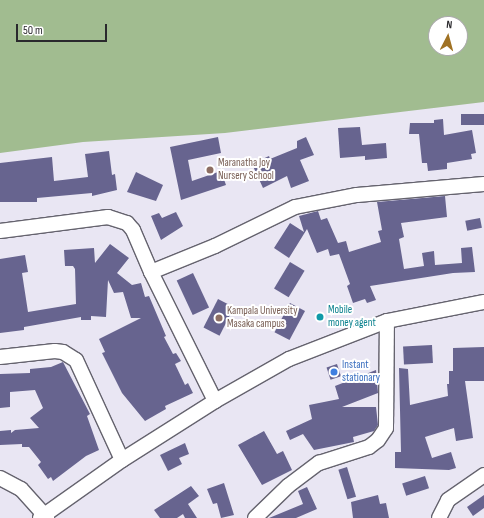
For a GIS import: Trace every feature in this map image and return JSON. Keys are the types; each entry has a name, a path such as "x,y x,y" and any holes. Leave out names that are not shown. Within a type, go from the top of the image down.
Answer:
{"street":[{"path":"151,272 215,246 294,207 357,196 484,184"},
{"path":"0,231 119,218 133,230 151,272 215,401"},
{"path":"0,478 21,489 43,517 122,460 215,401 289,358 387,321 481,306"},
{"path":"255,518 288,486 319,463 369,448 378,440 386,428 387,321"},
{"path":"0,357 55,351 63,352 76,360 122,460"},
{"path":"439,518 448,500 484,475"}],"green space":[{"path":"0,0 484,0 484,102 225,133 83,142 0,153"}],"building":[{"path":"461,114 484,114 484,125 461,125"},
{"path":"443,119 444,135 472,130 476,153 471,154 472,159 447,163 447,169 428,171 427,163 422,163 419,134 409,134 410,123 434,123 434,120"},
{"path":"360,127 362,145 386,143 387,158 365,160 365,156 340,158 338,128"},
{"path":"218,137 221,153 188,160 192,181 221,171 226,185 181,200 170,147"},
{"path":"306,137 314,155 300,160 309,181 291,188 287,176 263,188 252,164 269,156 270,159 297,148 297,141"},
{"path":"109,151 112,175 115,174 117,190 92,196 92,193 37,198 37,202 0,202 0,163 52,157 54,181 88,177 85,154"},
{"path":"136,172 163,185 156,201 127,192"},
{"path":"445,196 447,217 401,223 404,237 399,239 404,269 424,266 422,253 434,251 435,265 462,263 461,248 472,247 475,272 453,273 370,286 376,300 367,303 365,299 353,303 347,286 350,284 339,254 330,256 328,249 317,253 307,229 289,258 274,248 290,223 304,232 299,216 318,211 321,220 327,218 338,243 346,241 349,252 381,242 378,231 382,230 377,202"},
{"path":"176,212 183,226 161,240 151,216 159,213 162,218"},
{"path":"480,218 482,228 467,231 465,221"},
{"path":"110,244 129,258 117,273 132,285 141,283 145,297 149,296 166,336 164,337 173,354 176,353 181,361 175,364 185,385 188,383 193,393 165,406 166,409 145,421 122,393 102,353 105,352 99,339 141,318 131,318 123,292 114,293 108,280 106,317 91,316 91,320 81,320 81,317 24,327 24,330 0,333 0,259 25,255 28,272 22,273 28,312 76,304 75,269 73,266 65,266 64,250 94,248 95,263"},
{"path":"290,262 305,271 289,297 274,289"},
{"path":"193,273 209,307 193,315 177,281"},
{"name":"Kampala University Masaka campus","path":"218,299 234,307 220,336 203,328"},
{"path":"290,303 305,311 290,340 275,332"},
{"path":"432,345 433,363 404,364 403,347"},
{"path":"484,347 484,381 465,381 473,438 456,441 454,428 425,437 432,458 451,452 456,468 449,470 395,468 395,452 401,452 399,368 408,369 410,405 448,396 447,384 449,384 449,371 453,371 453,348"},
{"path":"63,362 90,414 87,416 99,450 86,456 53,481 51,477 48,479 38,465 41,462 29,447 22,447 22,444 0,445 0,431 11,430 11,433 15,430 39,428 30,418 43,408 35,390 10,392 10,407 0,408 0,374 30,373 30,369 51,367"},
{"name":"Instant stationary","path":"337,364 341,376 331,380 327,367"},
{"path":"376,370 378,393 342,407 376,407 378,425 374,431 353,437 354,442 314,450 303,434 290,440 286,431 312,419 309,405 339,399 335,386"},
{"path":"264,431 277,454 283,451 292,470 262,485 238,445"},
{"path":"185,443 189,454 179,458 182,464 168,471 160,455"},
{"path":"347,467 356,497 347,499 338,470"},
{"path":"425,476 429,488 406,496 402,483"},
{"path":"224,483 234,515 221,518 217,503 213,504 207,489"},
{"path":"191,486 199,496 188,504 197,518 185,518 183,514 177,518 160,518 154,510"},
{"path":"307,487 317,509 296,518 269,518 303,504 298,491"},
{"path":"378,495 380,504 386,503 389,518 353,518 351,502"},
{"path":"484,495 484,508 473,516 467,507"}],"place":[{"name":"Maranatha Joy Nursery School","path":"210,170"},
{"name":"Mobile money agent","path":"320,317"},
{"name":"Kampala University Masaka campus","path":"219,318"},
{"name":"Instant stationary","path":"334,372"}]}
